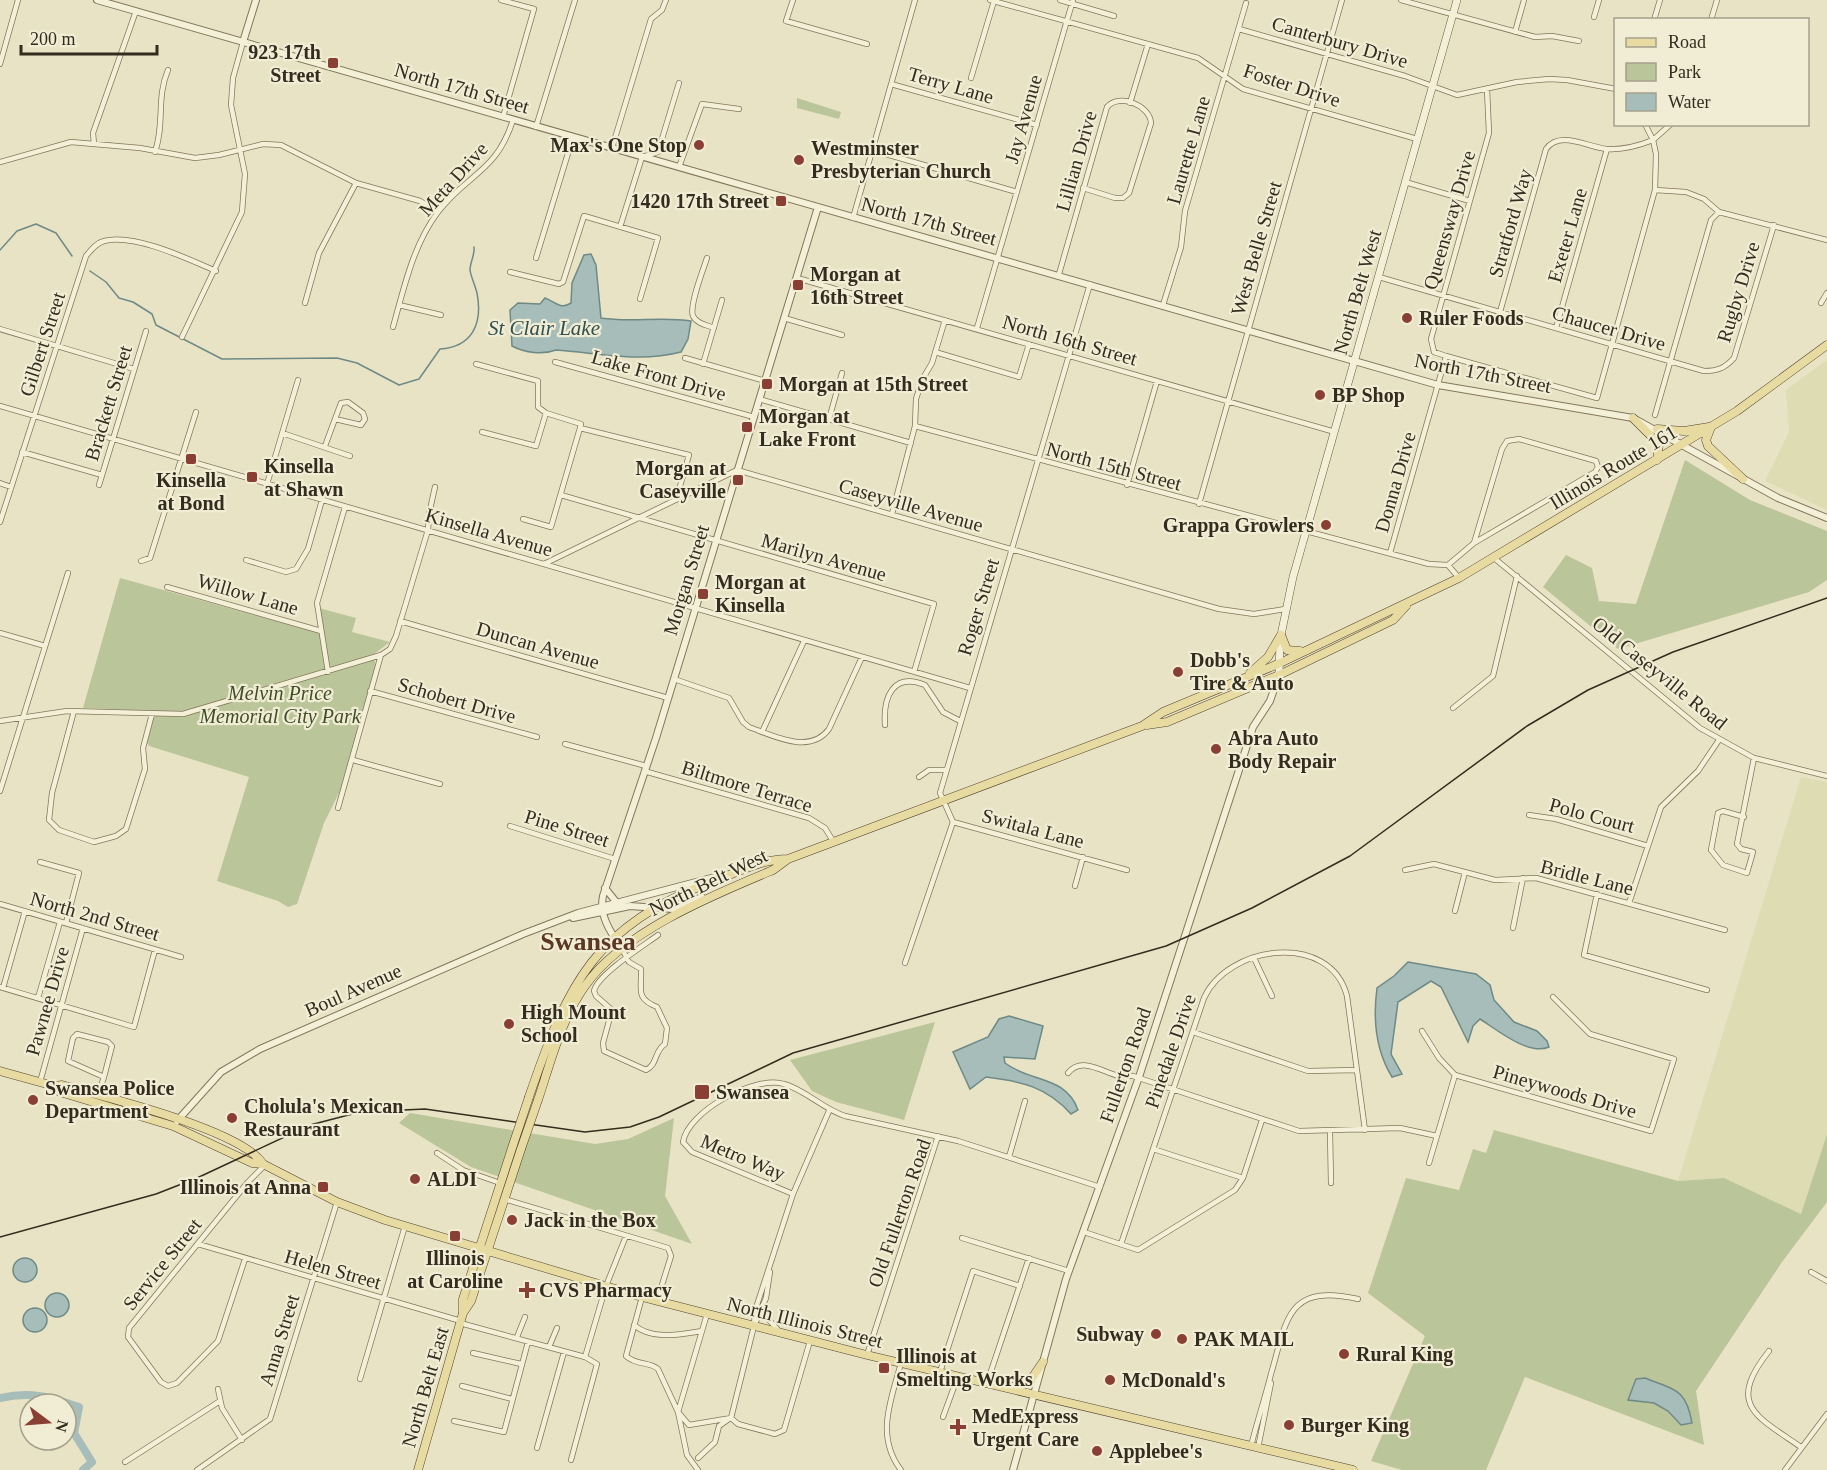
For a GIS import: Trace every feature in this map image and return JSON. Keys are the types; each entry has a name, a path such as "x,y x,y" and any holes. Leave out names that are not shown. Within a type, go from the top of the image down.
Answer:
{"main road":[{"name":"North Belt West","path":"483,1249 504,1199 517,1147 565,1003 584,972 615,938 653,908 728,875 833,842 1142,726 1167,722 1279,675 1278,664 1285,609 1457,0"},
{"name":"Illinois Route 161","path":"1278,664 1408,604 1494,558 1683,445 1827,345"},
{"path":"1633,418 1659,444 1657,460"},
{"path":"1657,429 1684,431 1711,427 1706,440 1708,446 1743,478"},
{"name":"Illinois Route 161","path":"1279,675 1393,620 1408,604"},
{"path":"1281,635 1287,651 1311,649"},
{"path":"1242,679 1268,657 1281,635"},
{"name":"North Belt West","path":"1142,726 1163,712 1278,664"},
{"name":"North Belt West","path":"534,1099 572,1007 598,968 621,947 646,931 773,870 788,858"},
{"name":"North Illinois Street","path":"0,1071 54,1086 62,1085 173,1126 252,1163 264,1164"},
{"name":"North Illinois Street","path":"97,1099 179,1118 236,1144 256,1155 264,1164 337,1202 405,1226 642,1297 867,1355 1353,1470"},
{"name":"North Belt West","path":"483,1249 500,1183 517,1147"},
{"name":"North Belt East","path":"418,1470 462,1319 471,1301 483,1249"},
{"path":"1005,1388 1030,1381 1043,1362"}],"street":[{"path":"0,64 18,0"},
{"name":"North 17th Street","path":"97,0 853,218 1249,328 1438,385 1633,418 1657,429 1792,505 1827,518"},
{"path":"182,337 216,271 242,212 245,188 231,105 233,78 256,0"},
{"path":"501,0 534,9 503,117"},
{"path":"536,127 575,0"},
{"path":"612,148 651,19 662,10 666,0"},
{"path":"793,0 786,21 867,44"},
{"path":"853,218 915,0"},
{"path":"1060,0 1114,16"},
{"name":"West Belle Street","path":"1199,504 1342,0"},
{"path":"1401,0 1535,38 1552,36 1579,41"},
{"path":"1515,32 1524,0"},
{"path":"1594,17 1599,0"},
{"path":"1655,18 1660,0"},
{"path":"1712,18 1717,0"},
{"path":"971,78 992,1"},
{"name":"Foster Drive","path":"992,1 1198,58 1243,89 1418,139"},
{"name":"Jay Avenue","path":"977,328 1073,2"},
{"name":"Laurette Lane","path":"1163,305 1181,247 1185,212 1246,3"},
{"path":"94,144 93,133 136,11"},
{"name":"Canterbury Drive","path":"1239,29 1405,76 1457,94 1549,79 1614,89"},
{"path":"1083,188 1115,198 1123,198 1129,193 1151,123 1150,114 1145,108 1130,103 1148,44"},
{"path":"155,152 160,133 160,92 168,70"},
{"path":"620,227 642,157 657,152 679,83"},
{"name":"Terry Lane","path":"891,84 1037,125"},
{"name":"Queensway Drive","path":"1446,356 1434,352 1431,346 1489,133 1487,89"},
{"name":"Lillian Drive","path":"1059,274 1107,107 1119,100 1130,103"},
{"path":"679,168 702,104 739,108"},
{"name":"Meta Drive","path":"393,327 419,243 438,212 498,155 513,120"},
{"path":"1438,385 1446,356 1597,398 1655,190 1656,154 1647,126"},
{"path":"1607,149 1634,147 1653,140 1669,126"},
{"path":"536,258 573,137"},
{"name":"Stratford Way","path":"1500,312 1546,150 1551,142 1560,139 1607,149"},
{"path":"0,162 72,142 195,158 219,155 239,148 262,144 281,145 356,183 420,201 438,212"},
{"name":"Exeter Lane","path":"1556,328 1607,149"},
{"path":"872,150 1017,192"},
{"path":"1405,182 1470,201"},
{"path":"304,303 319,253 356,183"},
{"path":"1655,190 1686,192 1704,200 1719,212 1827,240"},
{"name":"Morgan Street","path":"602,909 605,888 674,679 818,207"},
{"path":"1654,415 1711,220 1719,212"},
{"path":"510,272 559,284 563,282 584,216 657,238 640,299"},
{"name":"Rugby Drive","path":"1727,366 1734,358 1774,225"},
{"name":"Gilbert Street","path":"0,522 86,256 94,246 105,241 117,240 158,247 216,271"},
{"path":"707,258 693,307 693,315 698,322 714,328"},
{"name":"Chaucer Drive","path":"1378,277 1704,371 1716,371 1727,366"},
{"name":"North 16th Street","path":"797,278 1335,432"},
{"name":"Roger Street","path":"942,801 940,785 1090,284"},
{"path":"1821,303 1827,293"},
{"path":"704,364 722,300"},
{"path":"399,304 441,315"},
{"path":"784,318 843,335"},
{"path":"892,514 915,426 916,399 945,320"},
{"path":"0,329 134,369"},
{"name":"Brackett Street","path":"99,485 146,331"},
{"path":"935,352 1019,377 1029,344"},
{"path":"684,358 765,381"},
{"name":"Lake Front Drive","path":"555,362 754,417"},
{"path":"476,364 538,381 537,407 546,413 581,424 551,527 523,519"},
{"path":"829,419 842,373"},
{"path":"267,484 298,380"},
{"path":"1127,485 1158,381"},
{"name":"Donna Drive","path":"1390,553 1438,385"},
{"path":"759,399 911,443"},
{"path":"325,446 334,418 339,406 344,401 362,411 365,419 363,423 357,425 334,418"},
{"name":"Kinsella Avenue","path":"0,406 970,688"},
{"path":"141,561 150,558 195,412"},
{"path":"482,432 536,446 546,413"},
{"name":"North 15th Street","path":"915,426 1306,532"},
{"path":"580,428 689,455 676,500"},
{"path":"282,433 350,456"},
{"path":"1448,565 1474,543 1595,471 1598,467 1596,461 1519,439 1507,441 1502,449 1474,543"},
{"path":"22,452 102,475"},
{"path":"544,564 738,470"},
{"name":"Caseyville Avenue","path":"738,470 1241,614 1266,613 1285,609"},
{"path":"0,483 11,486"},
{"path":"0,721 74,711 189,713 381,655 393,644 428,530 435,487"},
{"name":"Marilyn Avenue","path":"561,495 934,604 914,672"},
{"path":"246,560 286,572 296,569 308,549 322,500"},
{"path":"328,672 317,603 345,507"},
{"path":"1306,532 1448,565 1459,578"},
{"name":"Old Caseyville Road","path":"1494,558 1687,719 1719,740 1754,758 1827,776"},
{"path":"0,791 68,573"},
{"path":"1454,708 1493,676 1516,576"},
{"name":"Willow Lane","path":"167,586 321,631"},
{"name":"Duncan Avenue","path":"400,621 668,698"},
{"path":"0,633 45,646"},
{"path":"762,732 804,641"},
{"path":"338,808 381,655"},
{"path":"674,679 729,698 743,722 762,732 801,743 812,743 822,738 829,729 862,657"},
{"name":"Fullerton Road","path":"1013,1470 1036,1395 1069,1270 1139,1077 1253,727 1270,701 1279,675"},
{"path":"885,724 884,710 892,689 897,684 907,681 919,683 929,689 943,712 960,721"},
{"name":"Schobert Drive","path":"370,691 537,737"},
{"path":"74,711 48,813 52,825 59,830 94,842 116,836 129,824 145,769 143,748 152,714"},
{"path":"1629,903 1661,807 1698,771 1719,740"},
{"name":"Biltmore Terrace","path":"565,744 808,818 825,828 833,842"},
{"path":"1744,817 1724,811 1718,813 1712,835 1711,850 1728,868 1747,873 1753,852 1741,849 1737,844 1744,817 1754,758"},
{"path":"353,760 440,784"},
{"path":"919,777 929,770 945,770"},
{"name":"Switala Lane","path":"942,801 953,822 1127,870"},
{"name":"Polo Court","path":"1529,815 1557,819 1648,846"},
{"path":"905,963 953,822"},
{"name":"Pine Street","path":"510,826 615,859"},
{"path":"1075,886 1083,857"},
{"name":"Pawnee Drive","path":"40,862 79,873 63,922"},
{"name":"Bridle Lane","path":"1405,870 1426,864 1494,880 1523,878 1547,880 1725,930"},
{"path":"1455,911 1465,872"},
{"name":"Boul Avenue","path":"173,1126 212,1080 248,1055 502,942 617,903 728,875"},
{"path":"1513,928 1523,878"},
{"name":"Boul Avenue","path":"602,909 630,906 673,909 732,884 742,884"},
{"path":"605,888 617,903"},
{"path":"1597,894 1584,955 1707,990"},
{"name":"North 2nd Street","path":"0,904 181,957"},
{"path":"602,909 615,938 629,957 629,962 641,969 642,998 657,1007 667,1028 665,1044 659,1048 653,1065 646,1070 611,1056 602,1048 612,1010 596,996 595,986 629,957 658,935"},
{"path":"25,911 2,988 134,1027 155,950"},
{"path":"38,998 63,922"},
{"name":"Pawnee Drive","path":"40,1082 83,928"},
{"name":"Pinedale Drive","path":"1120,1244 1204,998 1214,980 1254,958 1286,952 1313,958 1332,967 1344,984 1365,1130"},
{"path":"1254,958 1272,996"},
{"name":"Pineywoods Drive","path":"1455,1075 1651,1131 1674,1059 1590,1034 1553,997"},
{"path":"1422,1031 1439,1058 1455,1075 1429,1163"},
{"path":"1192,1032 1308,1071 1357,1070"},
{"path":"97,1099 104,1077 112,1046 108,1042 77,1034 73,1038 68,1061 104,1077"},
{"path":"1068,1073 1073,1066 1080,1065 1119,1076 1139,1077 1299,1131 1408,1129 1437,1136"},
{"name":"Metro Way","path":"793,1194 692,1152 684,1146 684,1138 693,1122 705,1110 755,1084 777,1082 794,1089 829,1111 938,1136"},
{"path":"1008,1157 1025,1101"},
{"name":"Metro Way","path":"754,1326 758,1301 793,1194 829,1111"},
{"path":"1084,1232 1138,1250 1231,1193 1243,1178 1262,1120"},
{"path":"1330,1132 1331,1183"},
{"name":"Old Fullerton Road","path":"867,1355 938,1136 1100,1187"},
{"path":"1153,1149 1243,1178"},
{"path":"437,1153 463,1170 500,1183"},
{"name":"Service Street","path":"245,1259 218,1341 177,1383 168,1386 161,1382 128,1337 129,1328 264,1164"},
{"path":"504,1199 668,1248 671,1251 657,1301"},
{"name":"Anna Street","path":"196,1470 270,1419 337,1202"},
{"path":"360,1379 405,1226"},
{"path":"571,1460 597,1364 585,1357 606,1286 626,1236"},
{"path":"962,1238 1069,1270"},
{"name":"Helen Street","path":"198,1244 383,1299 462,1319 528,1342 585,1357"},
{"path":"987,1383 1029,1258"},
{"name":"Metro Way","path":"754,1326 762,1311 771,1267"},
{"path":"940,1372 973,1271 1020,1286"},
{"path":"1810,1272 1827,1281"},
{"path":"1254,1447 1283,1326 1298,1305 1326,1294 1358,1299"},
{"path":"642,1297 626,1356 633,1363 654,1366 658,1369 678,1412 688,1425 731,1418 738,1424 776,1434 784,1430 810,1341"},
{"path":"762,1311 767,1321 782,1334"},
{"path":"698,1470 687,1455 678,1412 707,1314"},
{"path":"517,1337 525,1317"},
{"path":"634,1325 648,1332 670,1336 702,1331"},
{"path":"698,1458 715,1442 719,1426 731,1418 754,1326"},
{"path":"549,1347 557,1328"},
{"path":"454,1421 504,1432 528,1342"},
{"path":"1769,1351 1751,1375 1748,1384 1749,1403 1762,1420 1801,1448"},
{"path":"537,1448 564,1352"},
{"path":"473,1353 521,1364"},
{"path":"901,1363 885,1430 890,1453 901,1470"},
{"path":"943,1417 958,1376"},
{"path":"462,1386 512,1399"},
{"path":"218,1389 220,1401 242,1440"},
{"path":"125,1462 220,1401"},
{"path":"1785,1470 1827,1414"}],"green space":[{"path":"797,98 841,112 839,119 797,108"},
{"path":"1827,360 1827,510 1765,481 1789,432 1786,390"},
{"path":"1685,460 1750,500 1827,531 1827,580 1809,592 1618,649 1543,587 1566,555 1592,568 1599,601 1636,604"},
{"name":"Melvin Price Memorial City Park","path":"120,578 320,633 319,608 356,618 352,632 390,642 373,655 376,665 342,787 324,823 297,904 288,907 278,901 217,881 249,777 149,746 147,743 155,711 83,708"},
{"path":"1801,777 1827,782 1827,1134 1801,1214 1724,1178 1678,1181"},
{"path":"935,1022 904,1120 836,1102 812,1091 790,1060"},
{"path":"410,1113 595,1144 628,1139 674,1118 665,1196 692,1244 471,1167 399,1123"},
{"path":"1494,1130 1678,1181 1724,1178 1801,1214 1827,1134 1827,1202 1782,1262 1696,1391 1704,1445 1525,1377 1486,1470 1402,1470 1371,1461 1425,1336 1368,1293 1406,1178 1459,1190 1473,1149 1486,1153"}],"water":[{"name":"St Clair Lake","path":"591,254 596,265 601,318 691,321 688,339 681,352 634,357 556,350 534,353 512,346 510,310 518,303 540,304 545,298 561,306 571,303 572,283 584,255"},
{"path":"1408,962 1476,974 1490,985 1494,1000 1514,1022 1537,1031 1547,1041 1549,1047 1541,1049 1523,1045 1480,1019 1473,1026 1468,1042 1441,987 1431,981 1398,1002 1391,1054 1402,1074 1392,1077 1382,1056 1377,1034 1375,1011 1377,988"},
{"path":"1009,1016 1043,1026 1035,1059 1004,1057 1005,1063 1056,1085 1065,1091 1078,1110 1071,1114 1053,1097 1022,1083 986,1077 970,1089 953,1052 988,1037 999,1019"},
{"path":"25,1258 34,1261 37,1270 34,1279 25,1282 16,1279 13,1270 16,1261"},
{"path":"57,1293 66,1296 69,1305 66,1314 57,1317 48,1314 45,1305 48,1296"},
{"path":"35,1308 44,1311 47,1320 44,1329 35,1332 26,1329 23,1320 26,1311"},
{"path":"1645,1378 1677,1392 1686,1403 1692,1423 1681,1425 1668,1411 1654,1403 1628,1400 1636,1379"}],"waterway":[{"path":"0,250 17,231 36,224 56,233 72,256"},
{"path":"90,271 106,282 119,298 133,302 152,314 156,325 222,359 337,358 357,363 399,385 419,379 440,349 460,344 473,332 478,315 477,293 470,270 474,247"},
{"path":"0,1398 21,1395 40,1396 79,1407 74,1433 92,1462 83,1470"}],"tram line":[{"path":"0,1237 156,1194 197,1178 310,1125 360,1112 425,1109 585,1132 630,1127 659,1117 793,1053 1166,946 1252,908 1350,856 1527,726 1588,690 1673,652 1827,598"}],"place":[{"name":"923 17th Street","path":"333,63"},
{"name":"Max's One Stop","path":"699,145"},
{"name":"Westminster Presbyterian Church","path":"799,160"},
{"name":"1420 17th Street","path":"781,201"},
{"name":"Morgan at 16th Street","path":"798,285"},
{"name":"Ruler Foods","path":"1407,318"},
{"name":"Morgan at 15th Street","path":"767,384"},
{"name":"BP Shop","path":"1320,395"},
{"name":"Morgan at Lake Front","path":"747,427"},
{"name":"Kinsella at Bond","path":"191,459"},
{"name":"Kinsella at Shawn","path":"252,477"},
{"name":"Morgan at Caseyville","path":"738,480"},
{"name":"Grappa Growlers","path":"1326,525"},
{"name":"Morgan at Kinsella","path":"703,594"},
{"name":"Dobb's Tire & Auto","path":"1178,672"},
{"name":"Abra Auto Body Repair","path":"1216,749"},
{"name":"High Mount School","path":"509,1024"},
{"name":"Swansea","path":"702,1092"},
{"name":"Swansea Police Department","path":"33,1100"},
{"name":"Cholula's Mexican Restaurant","path":"232,1118"},
{"name":"ALDI","path":"415,1179"},
{"name":"Illinois at Anna","path":"323,1187"},
{"name":"Jack in the Box","path":"512,1220"},
{"name":"Illinois at Caroline","path":"455,1236"},
{"name":"CVS Pharmacy","path":"527,1290"},
{"name":"Subway","path":"1156,1334"},
{"name":"PAK MAIL","path":"1182,1339"},
{"name":"Rural King","path":"1344,1354"},
{"name":"Illinois at Smelting Works","path":"884,1368"},
{"name":"McDonald's","path":"1110,1380"},
{"name":"Burger King","path":"1289,1425"},
{"name":"MedExpress Urgent Care","path":"958,1427"},
{"name":"Applebee's","path":"1097,1451"}],"district":[{"name":"Swansea","path":"588,941"}]}
